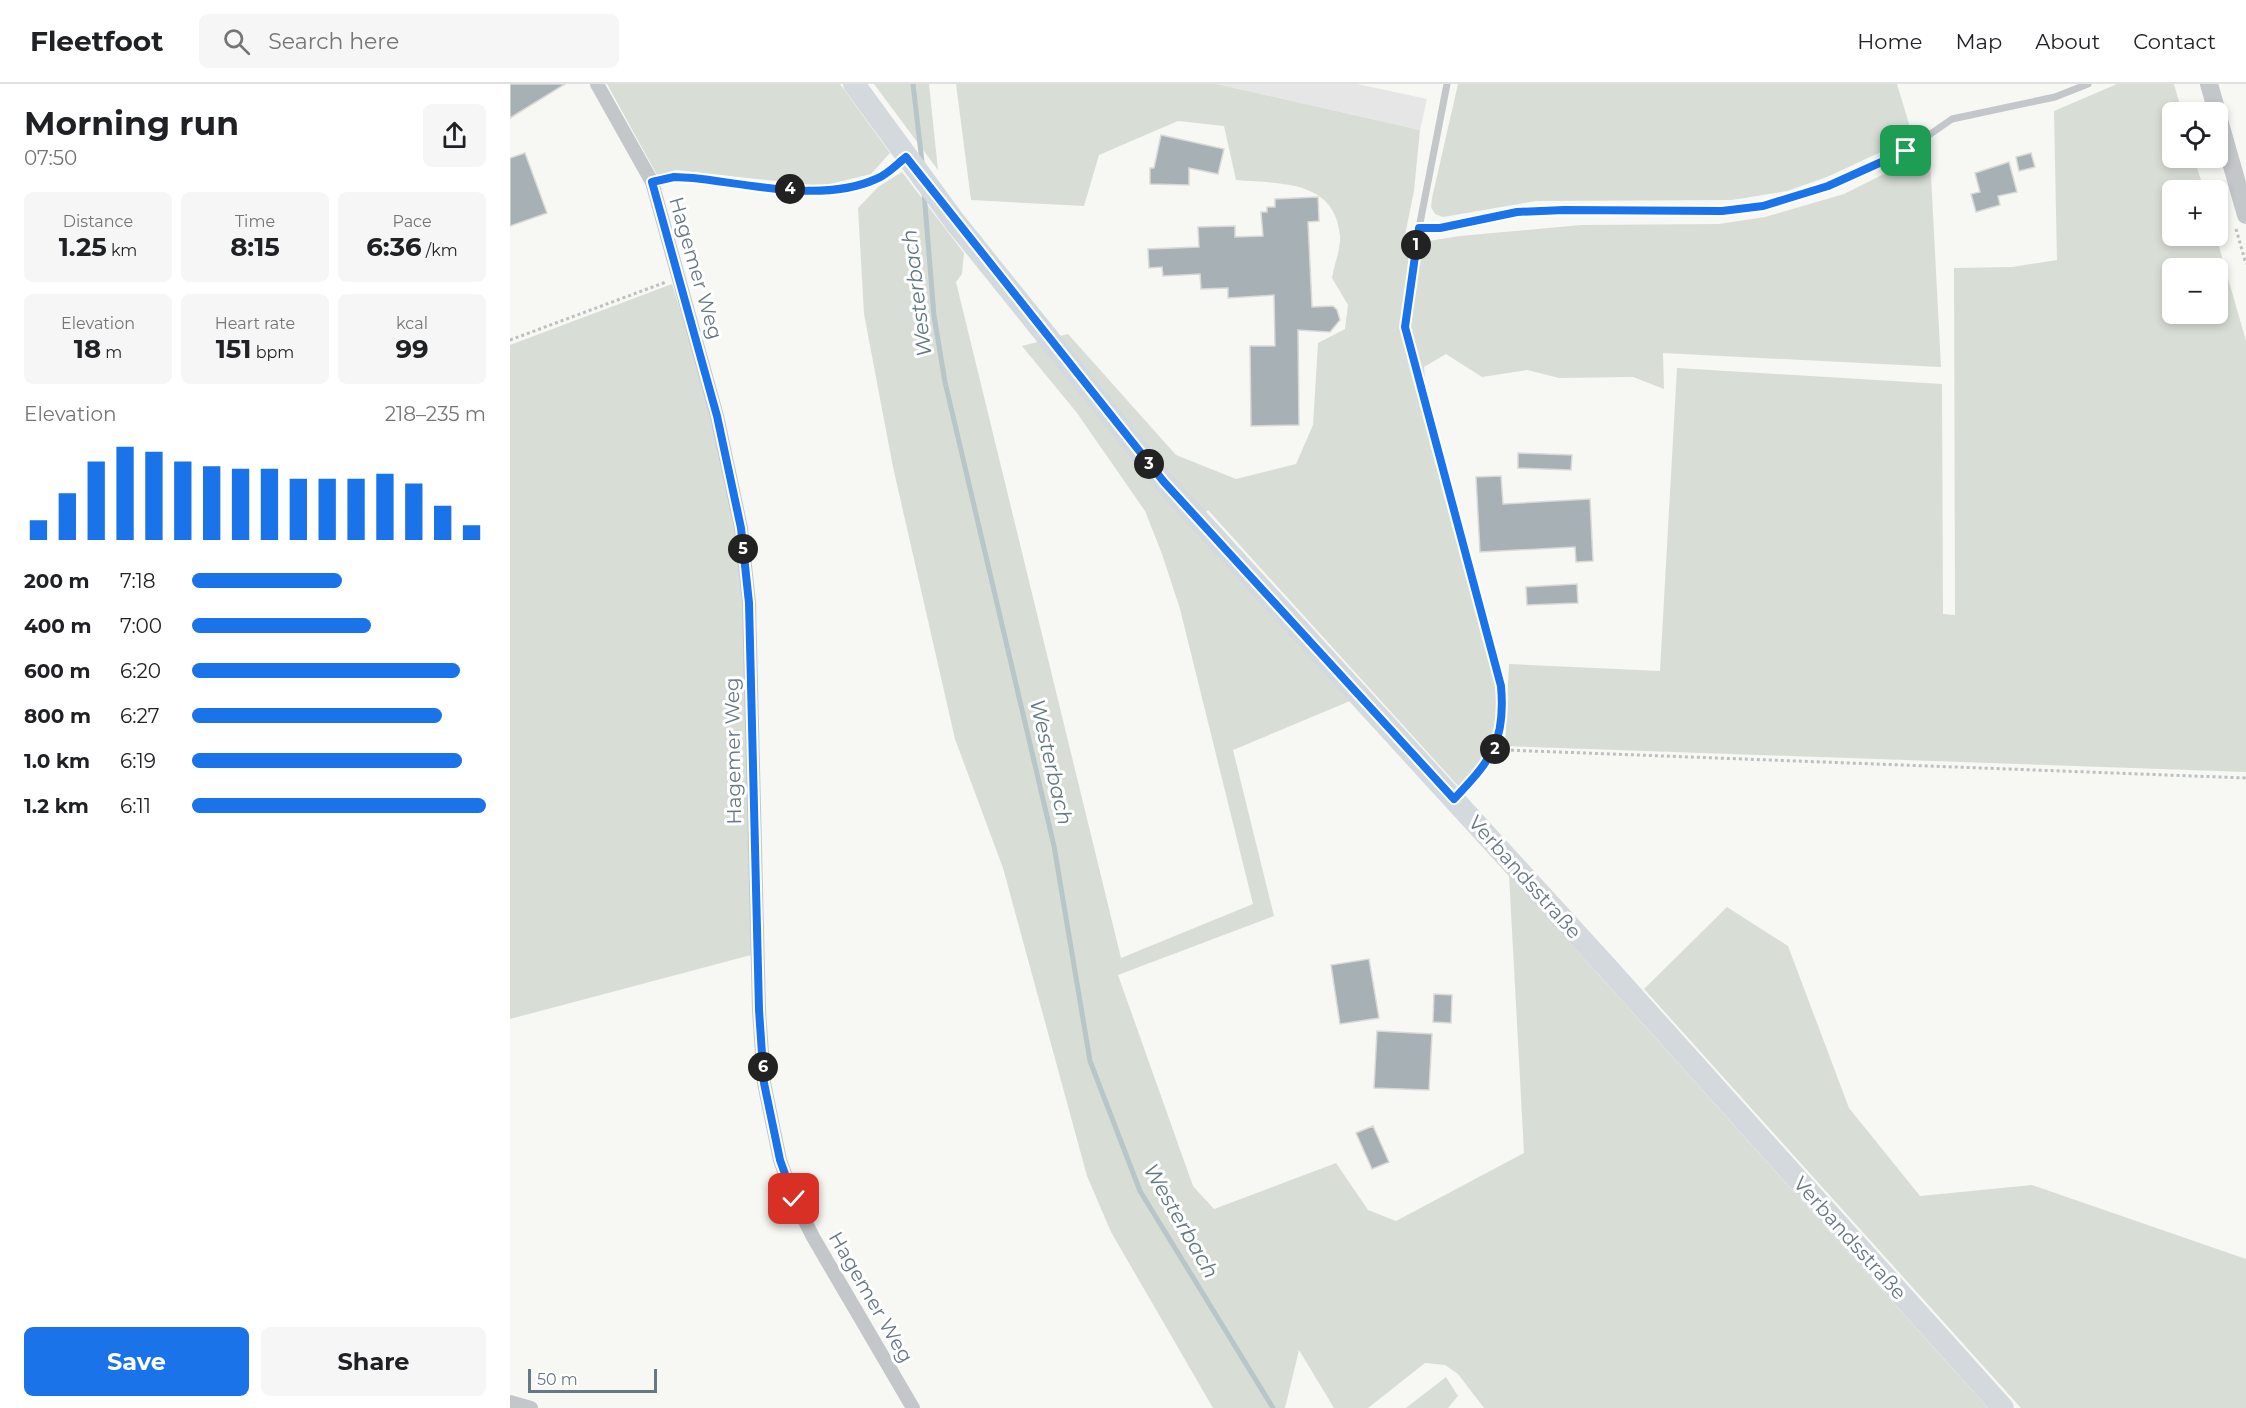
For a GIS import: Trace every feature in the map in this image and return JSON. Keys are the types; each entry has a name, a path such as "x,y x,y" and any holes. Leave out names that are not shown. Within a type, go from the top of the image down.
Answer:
{"main road":[{"name":"Verbandsstraße","path":"854,84 918,172 1164,482 1454,799 2003,1408"}],"street":[{"name":"Hagemer Weg","path":"597,84 652,182 717,416 743,549 749,603 759,1010 764,1083 771,1124 790,1189 813,1237 913,1408"},
{"path":"2209,84 2214,102"},
{"path":"2228,152 2246,215"},
{"path":"510,1402 531,1408"}],"lane":[{"path":"1447,84 1419,228 1405,327 1501,686 1502,722 1494,751 1480,771 1454,799"},
{"path":"1419,228 1440,228 1517,212 1712,211 1763,206 1797,197 1861,172 1906,151 1952,119 2055,97 2088,84"},
{"path":"652,182 674,177 824,191 849,188 878,178 918,172"}],"path":[{"path":"510,340 679,278"},
{"path":"1494,751 2246,778"}],"shaded area":[{"path":"607,84 840,84 890,153 871,174 822,186 676,170 657,175"},
{"path":"874,84 929,84 938,170"},
{"path":"956,84 1217,84 1420,130 1414,191 1403,245 1460,236 1581,225 1719,224 1765,217 1844,194 1926,153 1930,156 1941,367 1663,353 1664,389 1633,377 1559,378 1527,370 1482,377 1446,354 1424,367 1430,444 1501,686 1493,738 1485,759 1459,787 1208,510 1192,525 1350,701 1233,750 1274,916 1118,975 1193,1186 1214,1209 1336,1163 1368,1210 1396,1221 1524,1153 1509,875 1988,1408 1484,1408 1458,1374 1445,1365 1425,1363 1368,1408 1334,1408 1299,1350 1285,1408 1213,1408 1111,1232 1087,1176 1003,868 955,739 893,467 864,314 858,208 878,187 902,172 964,253 962,274 956,282 1121,958 1253,904 1180,609 1145,511 1077,413 1022,346 1068,334 1176,455 1236,479 1296,464 1313,425 1318,343 1345,329 1348,305 1332,278 1340,236 1336,217 1328,204 1316,194 1287,184 1236,180 1224,126 1178,121 1099,155 1084,206 971,200"},
{"path":"1217,84 1357,84 1427,99 1420,130"},
{"path":"1458,84 1897,84 1913,137 1827,177 1787,191 1732,200 1536,201 1443,217 1435,214 1431,207 1432,198"},
{"path":"2117,84 2174,84 2179,102 2162,102 2162,168 2197,168 2201,180 2162,180 2162,246 2219,246 2222,258 2162,258 2162,324 2228,324 2228,278 2246,341 2246,772 1505,746 1509,664 1660,671 1677,368 1942,384 1943,614 1955,615 1954,268 2012,267 2057,260 2054,111"},
{"path":"672,284 714,418 735,530 743,603 755,954 510,1019 510,345"},
{"path":"1727,907 1788,946 1849,1108 1920,1196 2032,1185 2246,1259 2246,1408 2021,1408 1644,989"},
{"path":"1446,1377 1458,1396 1448,1408 1406,1408"}],"building":[{"path":"510,84 565,84 510,118"},
{"path":"1161,135 1224,149 1218,174 1189,168 1189,185 1150,184 1150,168 1154,168"},
{"path":"525,153 547,213 510,226 510,158"},
{"path":"2031,153 2035,167 2019,171 2016,157"},
{"path":"2009,162 2017,192 1998,196 2000,205 1976,212 1971,194 1980,192 1975,173"},
{"path":"1318,197 1319,221 1308,222 1312,307 1333,306 1340,320 1330,332 1298,330 1299,425 1251,426 1250,346 1275,346 1274,295 1228,298 1228,288 1201,289 1200,274 1163,276 1162,267 1149,268 1148,249 1199,247 1198,227 1235,226 1235,237 1263,236 1261,212 1267,212 1267,207 1275,207 1275,199"},
{"path":"1518,453 1572,455 1571,470 1518,468"},
{"path":"1501,476 1503,504 1590,499 1593,561 1576,562 1575,547 1480,552 1476,477"},
{"path":"1577,584 1578,603 1527,605 1526,587"},
{"path":"1369,959 1379,1018 1340,1024 1331,965"},
{"path":"1434,994 1452,995 1451,1023 1433,1022"},
{"path":"1377,1031 1432,1034 1429,1090 1374,1088"},
{"path":"1373,1126 1389,1162 1372,1169 1356,1133"}],"waterway":[{"name":"Westerbach","path":"913,84 922,162"},
{"name":"Westerbach","path":"924,192 934,316 945,382 1054,846 1090,1061 1140,1191 1273,1408"}],"route":[{"path":"794,1199 780,1160 764,1083 759,1010 749,603 741,528 717,416 652,182 674,177 824,191 849,188 878,178 906,157 955,222 1164,482 1454,799 1490,760 1499,742 1502,702 1501,686 1405,327 1419,228 1440,228 1517,212 1722,211 1763,206 1828,186 1906,151"}]}
